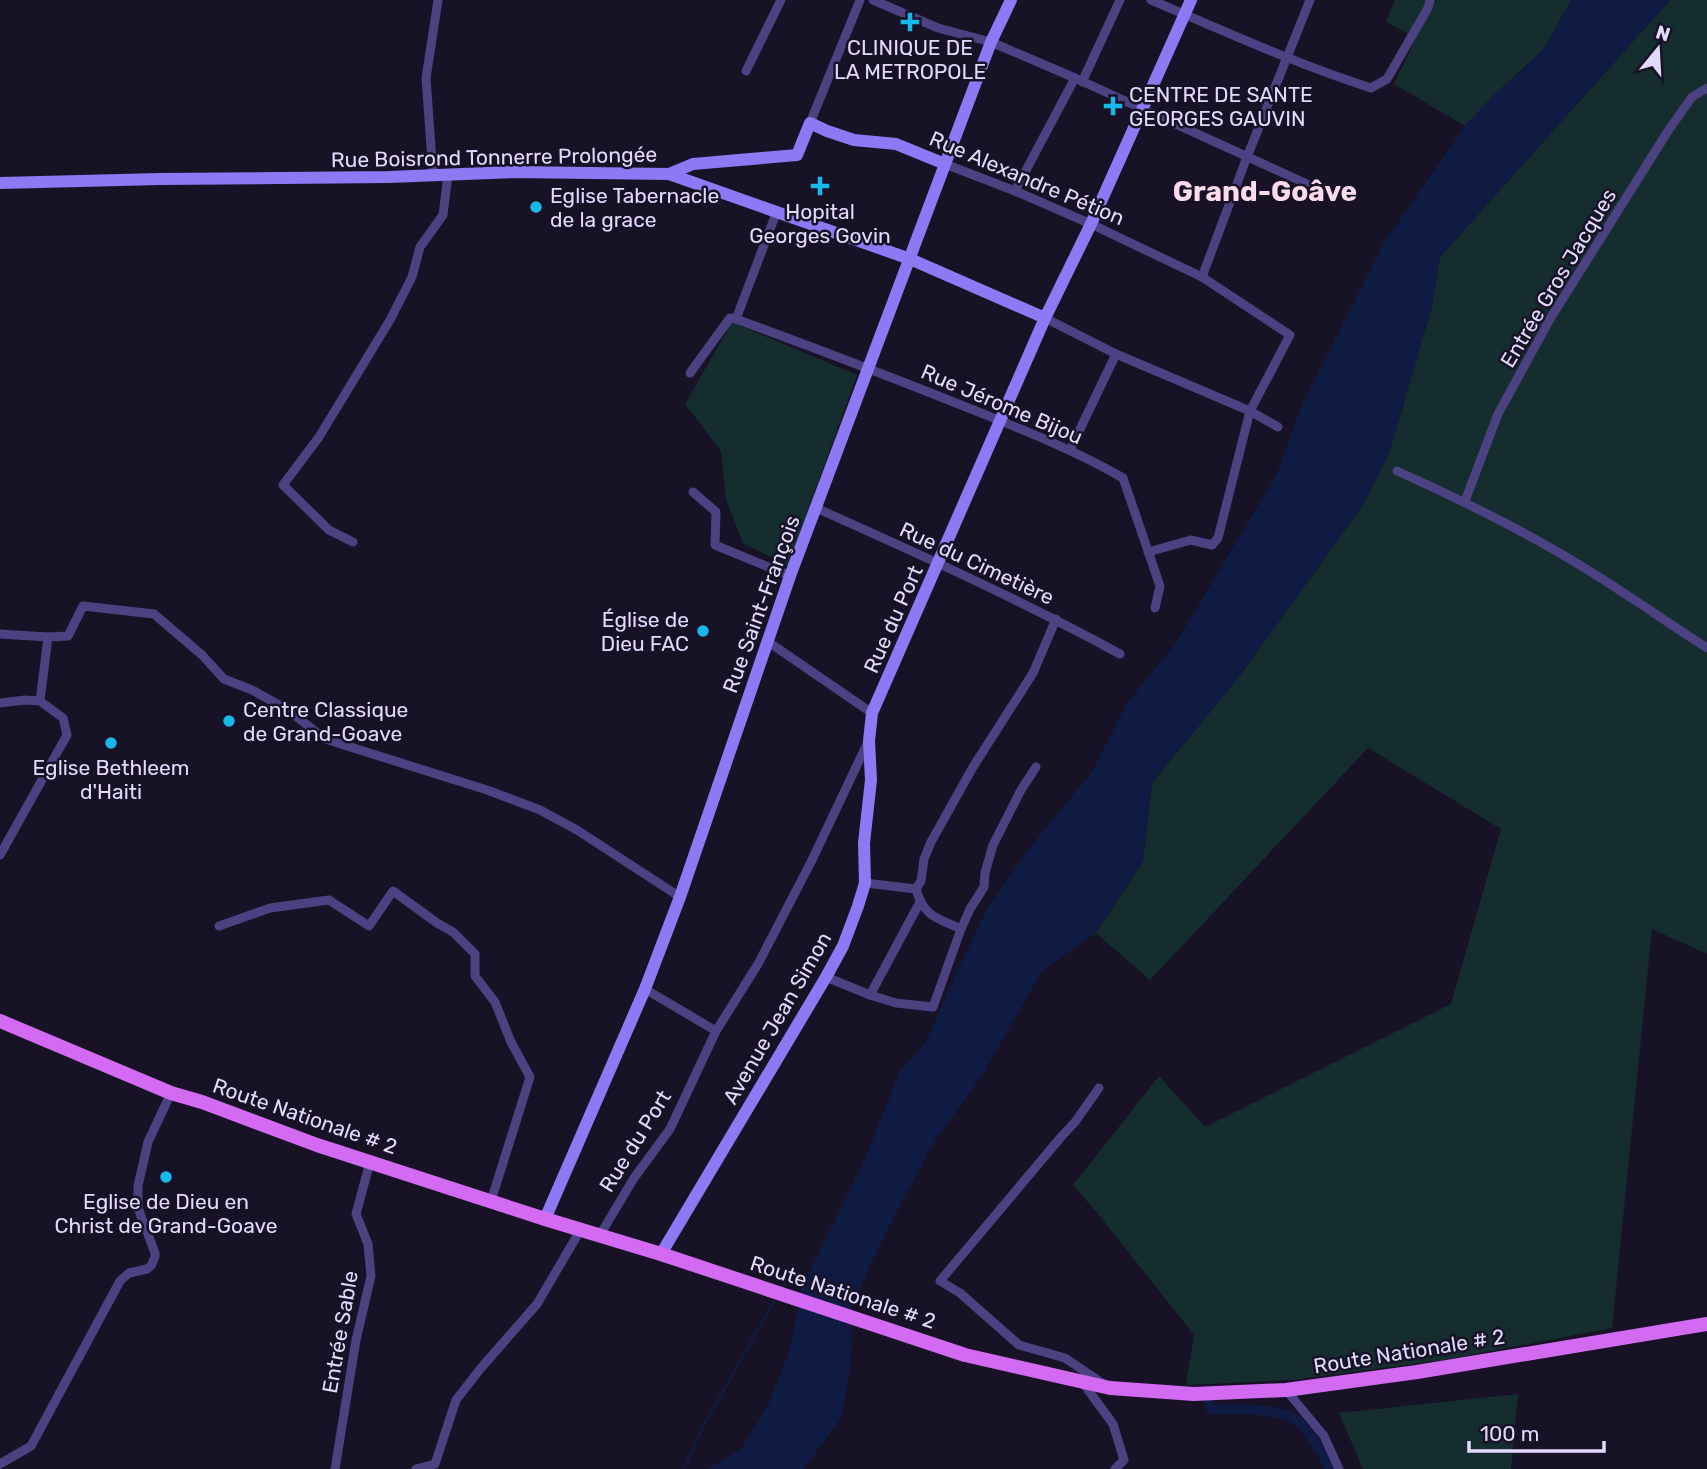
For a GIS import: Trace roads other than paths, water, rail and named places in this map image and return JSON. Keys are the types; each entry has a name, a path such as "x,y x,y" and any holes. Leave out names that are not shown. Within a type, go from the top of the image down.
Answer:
{"main road":[{"name":"Route Nationale # 2","path":"0,1021 172,1093 317,1145 661,1254 965,1355 1110,1388 1194,1394 1286,1390 1430,1370 1707,1324"}],"street":[{"path":"433,176 426,78 438,0"},
{"path":"746,71 781,0"},
{"path":"668,174 693,164 797,155 860,0"},
{"path":"873,0 938,28 991,42 1307,184"},
{"name":"Rue Saint-François","path":"545,1219 645,989 680,897 790,576 991,42 1011,0"},
{"path":"1015,191 1121,0"},
{"path":"1151,0 1286,57 1371,88 1387,79 1430,0"},
{"name":"Rue du Port","path":"600,1235 634,1178 670,1129 716,1031 758,964 869,741 873,713 1045,318 1143,111 1191,0"},
{"path":"1202,277 1310,0"},
{"name":"Entrée Gros Jacques","path":"1465,501 1498,414 1550,320 1668,131 1692,97 1707,88"},
{"name":"Rue Alexandre Pétion","path":"810,123 853,139 897,144 1091,224 1202,277 1290,335 1250,411"},
{"name":"Rue Boisrond Tonnerre Prolongée","path":"0,183 433,176 513,172 668,174 910,259 1045,318"},
{"path":"353,542 328,530 283,485 319,437 390,320 412,277 420,247 443,215 448,175"},
{"path":"690,373 730,318 736,319 777,211"},
{"path":"1045,318 1116,354 1250,411 1278,427"},
{"name":"Rue Jérome Bijou","path":"736,319 1001,421 1069,450 1122,478 1160,586 1155,608"},
{"path":"1069,450 1116,354"},
{"path":"1148,552 1191,540 1212,545 1218,538 1250,411"},
{"path":"1397,471 1465,501 1513,527 1590,571 1707,648"},
{"path":"694,492 716,512 715,545 790,576"},
{"name":"Rue du Cimetière","path":"816,508 1056,619 1120,654"},
{"path":"0,634 68,636 83,606 154,614 202,655 224,678 278,704 326,739 487,790 540,810 577,830 680,897"},
{"path":"961,929 928,913 920,902 916,889 921,881 924,859 963,784 1033,673 1056,619"},
{"path":"40,701 48,637"},
{"path":"767,641 873,713"},
{"path":"0,704 25,700 40,701 64,718 67,735 0,855"},
{"name":"Avenue Jean Simon","path":"661,1254 843,946 865,883 864,843 871,780 869,741"},
{"path":"826,977 896,1003 933,1007 961,929 984,887 993,845 1036,766"},
{"path":"865,883 916,889"},
{"path":"219,926 270,908 329,900 369,926 393,891 453,932 475,954 475,976 495,1002 510,1042 530,1077 491,1201"},
{"path":"870,995 920,902"},
{"path":"645,989 716,1031"},
{"path":"1099,1088 1089,1105 940,1281 960,1293 1019,1345 1065,1358 1110,1388"},
{"path":"0,1464 31,1446 120,1280 129,1273 147,1269 153,1262 155,1252 138,1208 138,1186 148,1142 172,1093"},
{"name":"Entrée Sable","path":"335,1469 356,1340 371,1276 368,1244 356,1214 370,1162"},
{"path":"416,1469 435,1464 456,1400 537,1304 581,1229"},
{"path":"1083,1383 1113,1424 1124,1460 1115,1469"},
{"path":"1286,1390 1324,1436 1339,1469"}],"water":[{"path":"1571,0 1670,0 1440,257 1431,310 1389,453 1363,505 1241,674 1152,783 1143,861 1096,933 1042,971 981,1077 931,1147 868,1270 851,1312 852,1351 841,1418 804,1469 707,1469 741,1449 769,1403 790,1349 802,1286 864,1161 900,1071 926,1042 987,909 1027,851 1092,772 1127,703 1176,643 1277,474 1300,409 1383,244 1465,126 1544,49"}],"waterway":[{"path":"780,1290 786,1281"},
{"path":"684,1469 703,1427 775,1299"},
{"path":"1208,1400 1211,1409 1267,1411 1296,1420 1320,1450 1330,1469"}],"place":[{"name":"CLINIQUE DE LA METROPOLE","path":"910,22"},
{"name":"CENTRE DE SANTE GEORGES GAUVIN","path":"1113,106"},
{"name":"Hopital Georges Govin","path":"820,186"},
{"name":"Eglise Tabernacle de la grace","path":"536,207"},
{"name":"Église de Dieu FAC","path":"703,631"},
{"name":"Centre Classique de Grand-Goave","path":"229,721"},
{"name":"Eglise Bethleem d'Haiti","path":"111,743"},
{"name":"Eglise de Dieu en Christ de Grand-Goave","path":"166,1177"}],"district":[{"name":"Grand-Goâve","path":"1265,191"}]}
